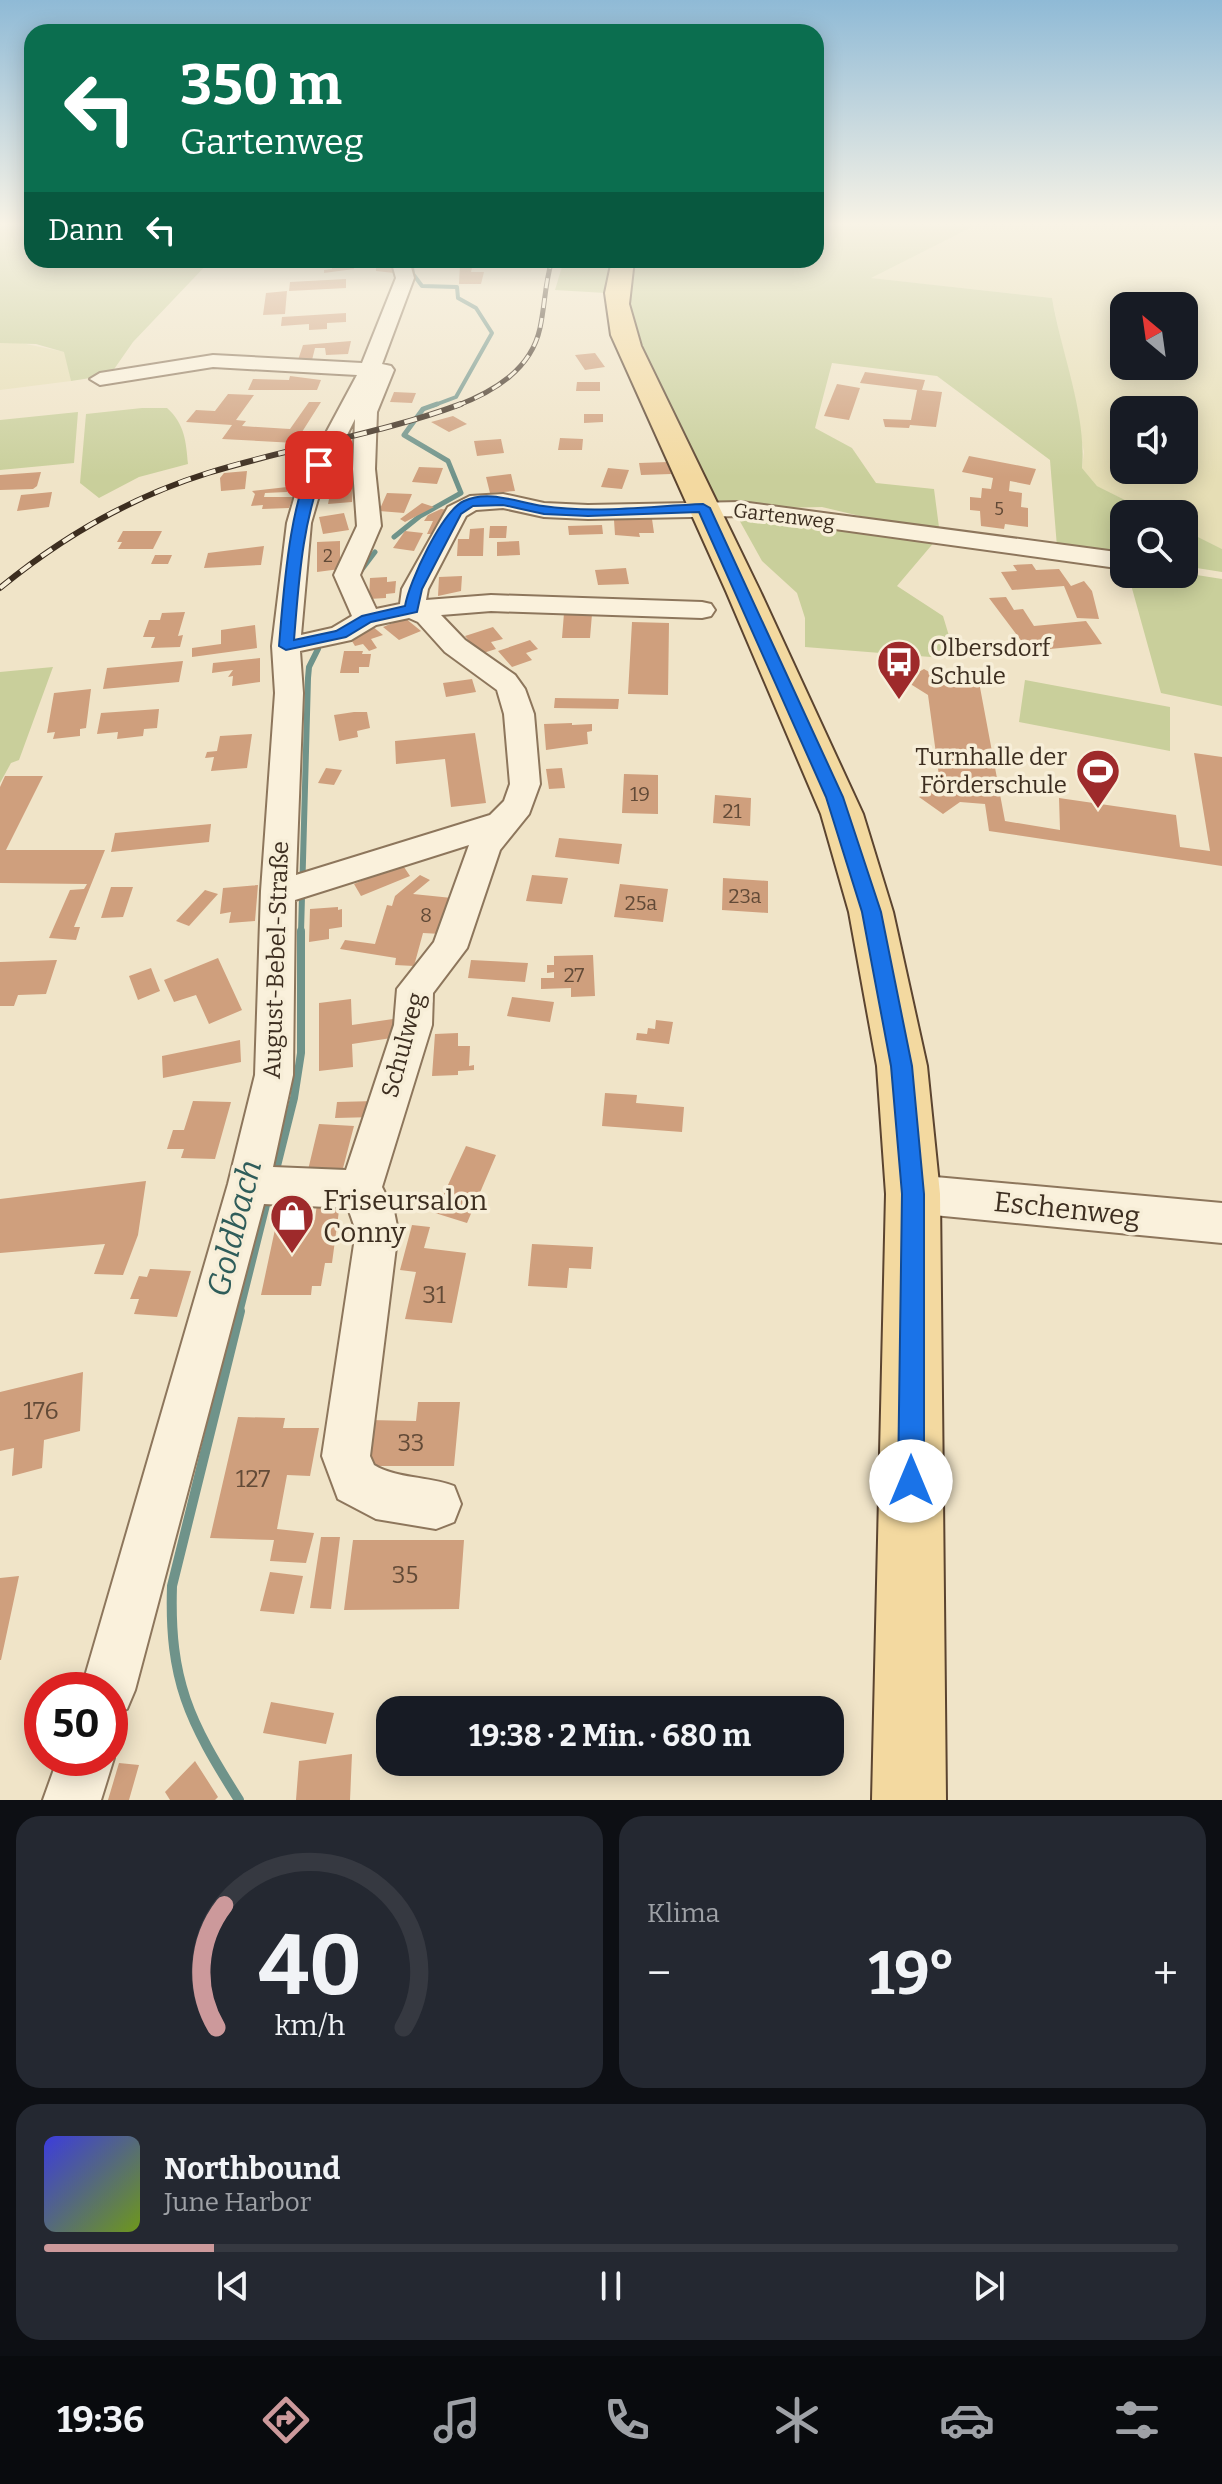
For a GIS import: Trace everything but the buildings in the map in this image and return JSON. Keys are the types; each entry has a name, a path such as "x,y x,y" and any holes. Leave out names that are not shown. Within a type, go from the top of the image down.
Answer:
{"main road":[{"path":"618,309 619,325 750,606 842,814 868,899 902,1066 913,1194 909,1800"}],"street":[{"name":"August-Bebel-Straße","path":"114,1672 266,1185 274,1075 295,888 286,646 295,543 305,500 328,446 370,369 394,309"},
{"path":"100,379 213,361 384,370 366,412 364,469 369,526 347,575 367,619"},
{"name":"Gartenweg","path":"412,609 415,589 456,512 470,503 503,501 544,510 588,512 741,509 1110,559"},
{"path":"286,646 341,634 367,619 412,609 491,603 702,610"},
{"name":"Schulweg","path":"360,1190 413,1025 415,989 449,948 484,848 501,823 518,806 525,784 519,714 505,681 455,646 427,616 412,609"},
{"path":"295,888 501,823"},
{"path":"266,1185 360,1190 373,1211 377,1231 346,1456 355,1482 376,1494 436,1504"},
{"name":"Eschenweg","path":"913,1194 1222,1223"},
{"path":"72,1800 80,1776"}],"shaded area":[{"path":"1054,309 1110,309 1110,380 1198,380 1198,309 1222,309 1222,549 1198,537 1198,500 1125,500 1097,486 1082,468 1084,452"},
{"path":"16,342 65,352 71,381 0,390 0,343"}],"green space":[{"path":"0,309 164,309 133,342 110,375 71,381 64,352 36,344 0,343"},
{"path":"628,309 1054,309 1081,427 1082,468 1097,486 1125,500 1110,500 1110,555 1057,547 1050,460 937,376 832,363 815,428 852,448 876,483 934,489 940,535 822,507 741,509 713,506 642,356"},
{"path":"167,408 178,420 184,434 188,464 139,477 99,498 80,483 86,414"},
{"path":"78,412 74,463 0,470 0,420"},
{"path":"737,516 936,540 897,586 943,616 956,659 805,647 805,618 797,593 762,561"},
{"path":"1198,537 1222,549 1222,572 1198,568"},
{"path":"1198,575 1222,579 1222,706 1161,693 1132,588 1198,588"},
{"path":"53,667 19,760 11,763 0,783 0,672"},
{"path":"1025,680 1170,707 1170,751 1019,722"}],"waterway":[{"name":"Goldbach","path":"432,406 456,397 492,333 477,309"},
{"name":"Goldbach","path":"394,537 420,516 461,493 448,461 404,435 423,409 437,404"},
{"name":"Goldbach","path":"360,572 375,552"},
{"name":"Goldbach","path":"301,933 308,678 309,667 318,649"},
{"name":"Goldbach","path":"275,1174 294,1098 301,1053 301,933"},
{"name":"Goldbach","path":"239,1313 268,1197"},
{"name":"Goldbach","path":"239,1800 207,1747 186,1699 174,1648 172,1586 240,1311"}],"railway":[{"path":"459,405 496,386 519,367 535,343 543,309"},
{"path":"0,588 98,520 179,483 459,405"}],"place":[{"name":"Olbersdorf Schule","path":"899,701"},
{"name":"Turnhalle der Förderschule","path":"1098,810"},
{"name":"Friseursalon Conny","path":"292,1255"}],"route":[{"path":"319,465 305,500 295,543 286,646 341,634 367,619 412,609 415,589 456,512 470,503 503,501 544,510 618,513 703,508 835,797 854,848 871,912 902,1066 913,1194 911,1481"}]}
